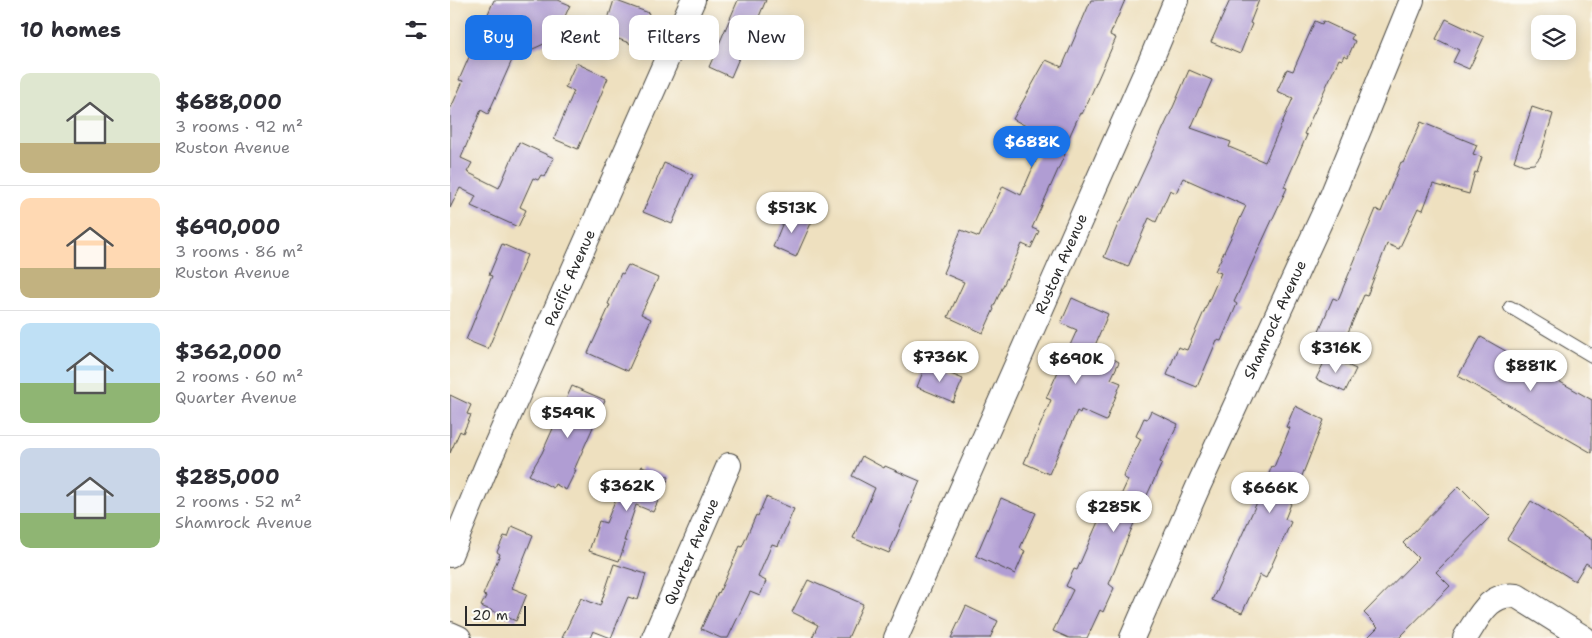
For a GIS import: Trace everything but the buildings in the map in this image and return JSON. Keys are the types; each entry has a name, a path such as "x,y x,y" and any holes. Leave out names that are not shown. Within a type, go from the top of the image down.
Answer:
{"street":[{"name":"Pacific Avenue","path":"450,555 487,465 693,0"},
{"name":"Ruston Avenue","path":"896,638 1176,0"},
{"name":"Shamrock Avenue","path":"1132,638 1198,487 1331,198 1412,0"},
{"name":"Quarter Avenue","path":"654,638 729,465"},
{"path":"1464,638 1484,609 1496,598 1506,595 1517,596 1584,638"},
{"path":"450,634 459,638"}],"lane":[{"path":"1510,307 1592,356"}]}
